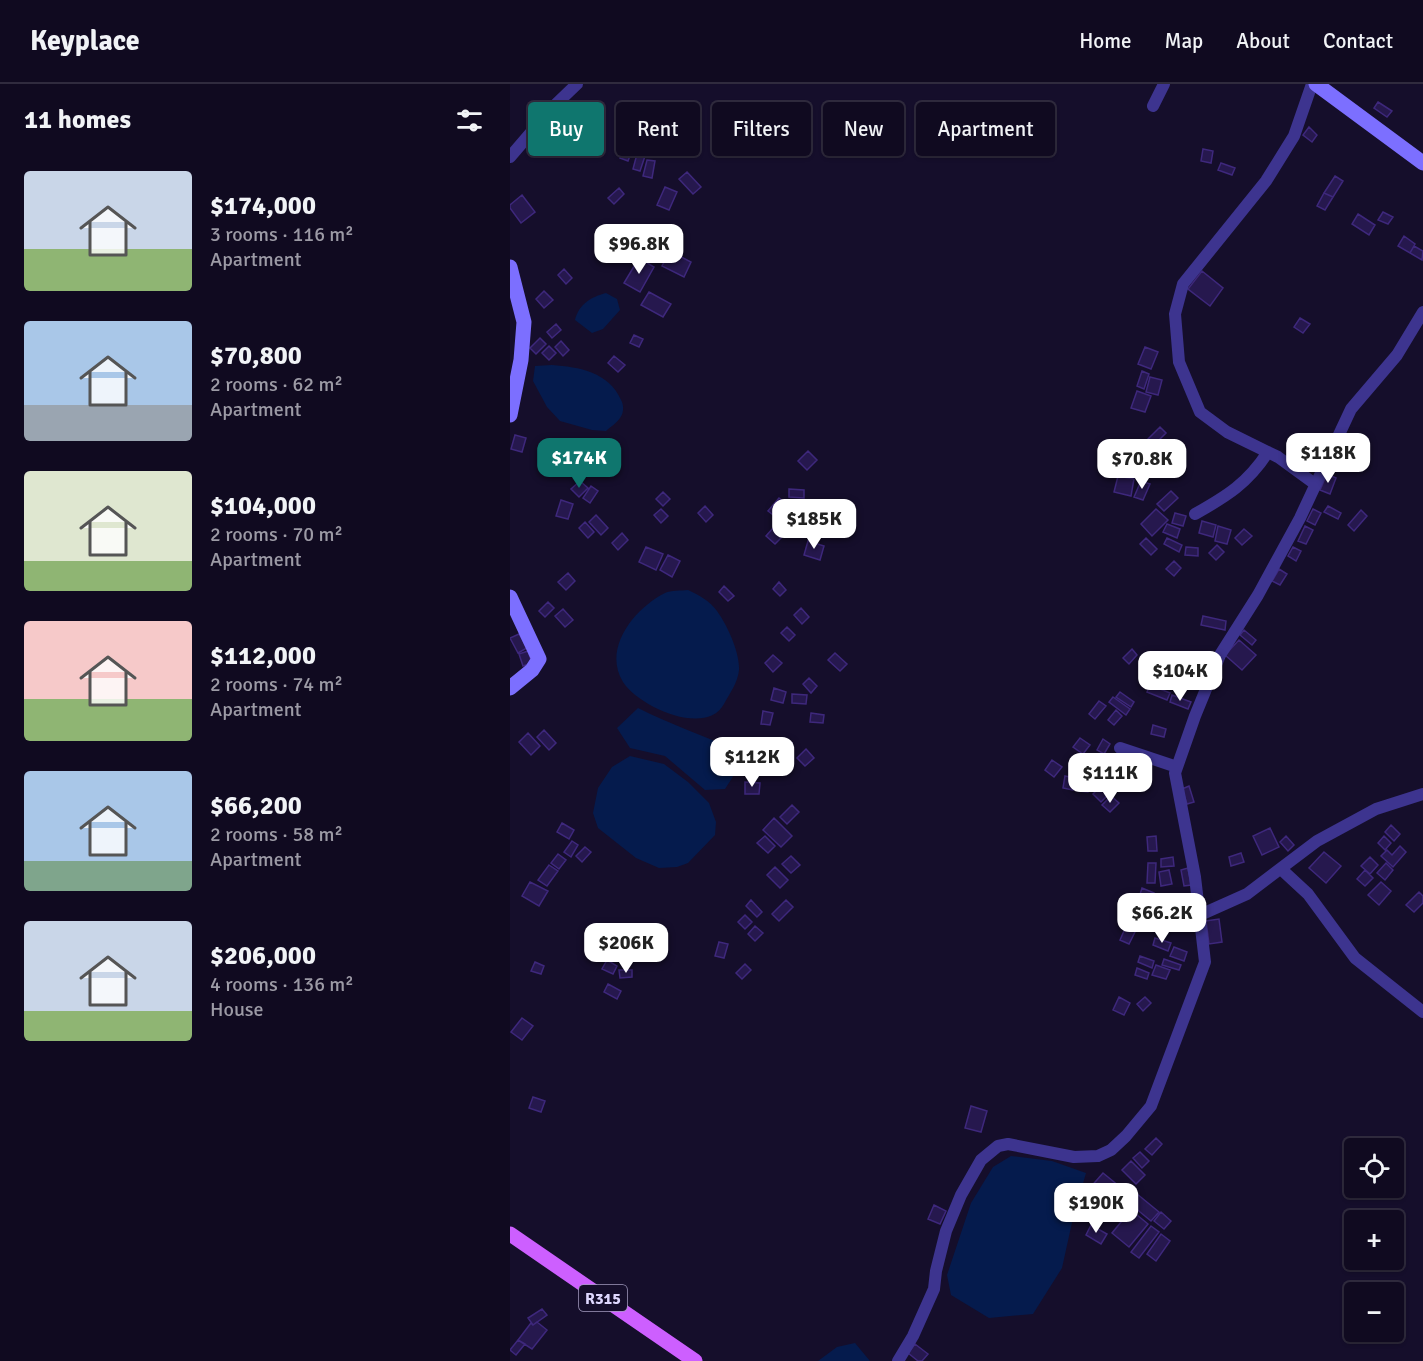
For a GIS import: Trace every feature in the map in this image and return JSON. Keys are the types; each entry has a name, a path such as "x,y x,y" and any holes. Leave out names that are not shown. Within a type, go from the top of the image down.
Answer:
{"main road":[{"name":"R315","path":"510,1234 695,1361"}],"street":[{"path":"510,157 553,107 577,84"},
{"path":"1153,106 1164,84"},
{"path":"1316,484 1268,452 1227,432 1200,412 1179,362 1175,314 1183,284 1266,182 1294,136 1314,84 1423,163"},
{"path":"510,267 525,322 521,360 510,415"},
{"path":"898,1361 913,1336 934,1288 946,1230 981,1160 998,1146 1008,1144 1074,1157 1098,1156 1111,1150 1126,1136 1151,1106 1205,962 1195,877 1175,773 1177,767 1220,655 1258,594 1300,518 1350,409 1397,354 1423,312"},
{"path":"1195,514 1232,493 1255,471 1268,452"},
{"path":"510,597 539,659 532,670 510,688"},
{"path":"1120,748 1177,767"},
{"path":"1200,915 1247,894 1317,841 1376,809 1423,794"},
{"path":"1281,869 1308,894 1355,958 1423,1012"}],"water":[{"path":"606,293 617,299 620,310 603,329 592,333 575,320 577,314 586,302"},
{"path":"552,365 583,370 609,383 623,404 619,420 606,431 592,430 560,421 547,407 533,381 535,366"},
{"path":"688,590 711,604 717,611 732,639 739,663 737,679 724,704 715,714 703,718 673,715 643,701 623,682 616,656 625,630 643,608 665,593"},
{"path":"638,708 732,749 734,775 725,789 705,790 665,756 630,748 617,728"},
{"path":"630,756 664,764 688,782 709,803 716,822 715,835 688,863 677,867 659,868 636,858 598,828 593,813 598,788 612,767"},
{"path":"1011,1156 1052,1161 1086,1173 1062,1268 1033,1314 989,1318 951,1295 947,1275 971,1203 993,1167"},
{"path":"855,1343 870,1361 818,1361 837,1347"}],"building":[{"path":"1378,102 1392,111 1387,117 1374,108"},
{"path":"1309,127 1317,135 1312,142 1303,135"},
{"path":"1203,149 1213,151 1211,163 1201,161"},
{"path":"621,156 630,156 628,161 620,158"},
{"path":"636,156 645,156 640,171 633,169"},
{"path":"647,160 655,161 652,178 643,176"},
{"path":"1221,163 1235,168 1232,175 1218,170"},
{"path":"687,172 701,187 693,194 679,179"},
{"path":"1335,176 1343,181 1333,197 1324,193"},
{"path":"665,187 677,192 669,210 657,205"},
{"path":"619,188 624,194 614,204 608,198"},
{"path":"1324,193 1333,197 1325,210 1317,206"},
{"path":"522,195 535,212 521,223 510,205"},
{"path":"1383,212 1393,217 1388,224 1378,220"},
{"path":"1358,214 1375,225 1369,235 1352,224"},
{"path":"1404,236 1415,244 1410,253 1398,246"},
{"path":"1414,246 1423,251 1422,260 1410,253"},
{"path":"670,251 691,262 684,277 662,266"},
{"path":"639,258 654,267 640,292 624,283"},
{"path":"564,269 572,278 566,284 558,275"},
{"path":"1202,271 1223,288 1210,306 1188,289"},
{"path":"544,291 553,300 544,308 536,299"},
{"path":"649,292 671,304 663,317 641,305"},
{"path":"1300,318 1310,324 1303,333 1294,327"},
{"path":"556,324 561,330 552,338 547,332"},
{"path":"634,335 643,339 639,347 630,343"},
{"path":"540,338 546,344 536,354 530,348"},
{"path":"561,341 569,350 563,356 555,347"},
{"path":"549,346 556,353 549,360 542,353"},
{"path":"1145,347 1158,352 1151,369 1138,364"},
{"path":"614,356 625,365 618,372 608,363"},
{"path":"1142,371 1149,374 1144,389 1137,386"},
{"path":"1150,377 1162,380 1158,395 1146,392"},
{"path":"1137,391 1151,396 1145,412 1131,408"},
{"path":"1160,427 1166,433 1154,445 1148,439"},
{"path":"515,435 526,438 522,452 511,449"},
{"path":"808,451 817,460 807,470 798,461"},
{"path":"581,458 588,461 582,476 575,473"},
{"path":"1327,474 1336,478 1330,494 1320,490"},
{"path":"1118,476 1134,479 1131,496 1114,492"},
{"path":"580,481 588,488 579,497 571,489"},
{"path":"1141,481 1150,484 1143,500 1134,497"},
{"path":"591,486 598,491 590,503 583,498"},
{"path":"789,489 804,490 804,498 789,497"},
{"path":"1171,491 1178,498 1164,511 1157,504"},
{"path":"663,492 670,499 663,506 656,499"},
{"path":"779,498 788,505 777,518 768,511"},
{"path":"561,500 573,504 568,519 556,516"},
{"path":"705,506 713,515 706,522 698,513"},
{"path":"1328,506 1341,513 1338,519 1324,512"},
{"path":"661,509 668,516 661,523 654,515"},
{"path":"1156,509 1168,520 1152,536 1141,524"},
{"path":"1313,509 1321,513 1315,525 1307,521"},
{"path":"1361,510 1367,516 1354,531 1348,525"},
{"path":"1175,513 1186,516 1183,526 1172,523"},
{"path":"596,515 608,528 601,535 589,522"},
{"path":"1202,521 1216,525 1213,537 1199,533"},
{"path":"585,522 594,532 588,538 579,528"},
{"path":"1167,524 1180,529 1177,538 1163,532"},
{"path":"1218,526 1231,530 1227,544 1215,541"},
{"path":"1305,526 1313,530 1306,544 1298,541"},
{"path":"773,528 782,537 775,544 766,536"},
{"path":"1244,529 1252,536 1242,545 1235,538"},
{"path":"622,533 628,540 618,550 612,543"},
{"path":"1146,538 1157,549 1151,555 1140,544"},
{"path":"1167,538 1182,545 1179,552 1164,544"},
{"path":"808,541 824,546 820,560 804,555"},
{"path":"1217,545 1224,552 1216,560 1209,553"},
{"path":"646,547 663,554 656,570 639,562"},
{"path":"1186,547 1198,548 1198,556 1185,555"},
{"path":"1293,547 1301,551 1296,561 1288,556"},
{"path":"668,555 680,561 672,577 660,570"},
{"path":"1174,561 1181,568 1174,576 1166,569"},
{"path":"1279,569 1287,574 1280,585 1272,581"},
{"path":"568,573 575,581 566,590 558,582"},
{"path":"779,582 786,590 780,596 773,589"},
{"path":"724,586 734,596 728,601 719,592"},
{"path":"548,602 554,608 545,617 539,611"},
{"path":"801,608 809,617 802,624 794,615"},
{"path":"563,609 573,620 565,627 555,616"},
{"path":"1203,616 1226,621 1225,630 1201,625"},
{"path":"787,627 795,635 789,641 781,633"},
{"path":"1244,630 1256,640 1252,645 1240,635"},
{"path":"519,634 527,648 518,653 510,638"},
{"path":"1239,640 1256,655 1242,670 1225,655"},
{"path":"1132,649 1137,655 1129,664 1123,658"},
{"path":"528,651 532,663 523,666 519,654"},
{"path":"1180,652 1188,661 1183,666 1175,658"},
{"path":"835,653 847,664 840,671 828,660"},
{"path":"773,655 782,663 773,672 765,663"},
{"path":"1157,665 1165,673 1156,682 1148,674"},
{"path":"1172,675 1183,679 1179,691 1167,687"},
{"path":"809,678 817,686 811,693 803,684"},
{"path":"1150,685 1170,693 1167,700 1147,692"},
{"path":"774,688 786,692 783,703 771,700"},
{"path":"1120,692 1134,702 1131,707 1116,697"},
{"path":"792,694 807,695 806,704 792,703"},
{"path":"1172,695 1191,702 1188,709 1170,702"},
{"path":"1113,697 1130,709 1126,715 1109,702"},
{"path":"1099,701 1106,706 1095,719 1089,714"},
{"path":"1116,710 1122,716 1114,725 1108,720"},
{"path":"763,711 773,713 770,725 761,724"},
{"path":"811,713 824,715 823,723 810,722"},
{"path":"1153,725 1166,729 1164,737 1151,734"},
{"path":"544,730 556,743 549,750 537,737"},
{"path":"528,733 540,746 531,755 519,742"},
{"path":"763,738 776,738 776,747 764,747"},
{"path":"1080,738 1090,745 1083,754 1073,747"},
{"path":"1103,739 1110,744 1104,754 1097,750"},
{"path":"792,743 792,760 782,760 782,744"},
{"path":"777,749 777,760 762,760 761,750"},
{"path":"806,749 814,758 805,766 797,758"},
{"path":"1083,757 1092,760 1089,770 1079,767"},
{"path":"1052,760 1062,767 1054,777 1045,770"},
{"path":"1119,760 1127,768 1119,775 1112,767"},
{"path":"1065,776 1075,778 1073,790 1063,788"},
{"path":"1081,776 1091,778 1088,792 1079,791"},
{"path":"745,782 760,783 759,794 745,794"},
{"path":"1102,785 1110,793 1101,802 1093,794"},
{"path":"1189,786 1194,802 1187,804 1182,789"},
{"path":"1111,796 1119,803 1110,812 1102,805"},
{"path":"792,805 799,812 787,824 780,817"},
{"path":"774,818 792,836 781,847 763,830"},
{"path":"562,823 574,830 569,839 557,832"},
{"path":"1391,825 1400,834 1394,841 1385,832"},
{"path":"1270,828 1279,847 1262,855 1253,836"},
{"path":"765,836 775,846 768,853 757,843"},
{"path":"1156,836 1157,851 1148,851 1147,837"},
{"path":"1286,836 1294,845 1288,851 1280,842"},
{"path":"1384,836 1391,843 1385,850 1378,843"},
{"path":"572,841 578,845 571,857 564,852"},
{"path":"1400,846 1406,852 1393,867 1381,856 1387,850 1392,855"},
{"path":"585,847 591,852 582,862 576,856"},
{"path":"1324,852 1341,866 1326,883 1309,868"},
{"path":"1241,853 1244,862 1231,866 1229,857"},
{"path":"558,854 566,860 559,869 551,863"},
{"path":"791,856 800,865 791,873 782,864"},
{"path":"1173,857 1174,866 1161,867 1161,859"},
{"path":"1370,857 1378,865 1370,874 1361,866"},
{"path":"1148,863 1156,863 1155,883 1147,883"},
{"path":"1386,863 1393,870 1385,880 1377,873"},
{"path":"549,865 558,871 547,886 538,880"},
{"path":"775,867 788,880 780,888 767,875"},
{"path":"1188,868 1191,885 1184,886 1181,870"},
{"path":"1169,870 1172,884 1161,886 1159,872"},
{"path":"1365,870 1373,878 1365,886 1357,879"},
{"path":"530,882 548,891 539,906 522,896"},
{"path":"1381,882 1391,891 1379,905 1368,895"},
{"path":"1142,888 1154,893 1150,905 1138,901"},
{"path":"1419,892 1423,896 1423,903 1414,912 1406,905"},
{"path":"1191,898 1192,906 1180,907 1179,899"},
{"path":"751,900 762,912 757,917 746,906"},
{"path":"786,900 793,907 779,921 772,914"},
{"path":"1193,910 1194,925 1186,925 1185,911"},
{"path":"1131,913 1145,918 1142,926 1129,921"},
{"path":"745,915 752,922 745,929 738,922"},
{"path":"1219,919 1222,942 1209,944 1206,921"},
{"path":"1127,924 1137,928 1129,944 1120,940"},
{"path":"755,926 763,933 755,941 748,934"},
{"path":"1155,938 1171,943 1168,951 1153,945"},
{"path":"719,942 728,944 724,958 715,956"},
{"path":"1174,947 1187,952 1184,961 1170,956"},
{"path":"1140,956 1154,961 1152,968 1138,962"},
{"path":"1164,959 1181,965 1179,970 1162,965"},
{"path":"607,960 617,966 613,974 602,969"},
{"path":"535,962 544,966 541,974 531,971"},
{"path":"745,964 751,970 742,979 736,973"},
{"path":"1156,965 1170,970 1166,979 1152,975"},
{"path":"1137,968 1149,973 1147,979 1135,975"},
{"path":"619,970 632,970 632,977 620,978"},
{"path":"608,984 621,991 617,999 604,992"},
{"path":"1119,997 1130,1003 1124,1015 1113,1010"},
{"path":"1145,997 1151,1003 1143,1011 1137,1004"},
{"path":"522,1018 533,1026 522,1040 511,1032"},
{"path":"533,1097 545,1101 541,1112 529,1108"},
{"path":"971,1106 987,1111 981,1132 965,1128"},
{"path":"1156,1138 1162,1144 1152,1155 1145,1149"},
{"path":"1140,1152 1149,1161 1142,1168 1133,1158"},
{"path":"1131,1161 1145,1175 1136,1184 1122,1170"},
{"path":"1103,1173 1119,1186 1098,1210 1082,1197"},
{"path":"1131,1189 1159,1212 1151,1221 1123,1198"},
{"path":"934,1205 946,1211 940,1224 928,1219"},
{"path":"1131,1210 1148,1224 1129,1247 1112,1233"},
{"path":"1161,1212 1171,1221 1164,1229 1154,1221"},
{"path":"1091,1225 1107,1234 1101,1244 1086,1235"},
{"path":"1151,1226 1159,1232 1139,1258 1131,1252"},
{"path":"1161,1234 1170,1241 1156,1261 1147,1254"},
{"path":"542,1309 547,1315 533,1325 528,1318"},
{"path":"537,1322 547,1330 532,1349 518,1340 531,1323 533,1325"},
{"path":"518,1340 525,1344 516,1355 510,1350"},
{"path":"915,1344 928,1354 922,1361 918,1361 908,1353"}]}
